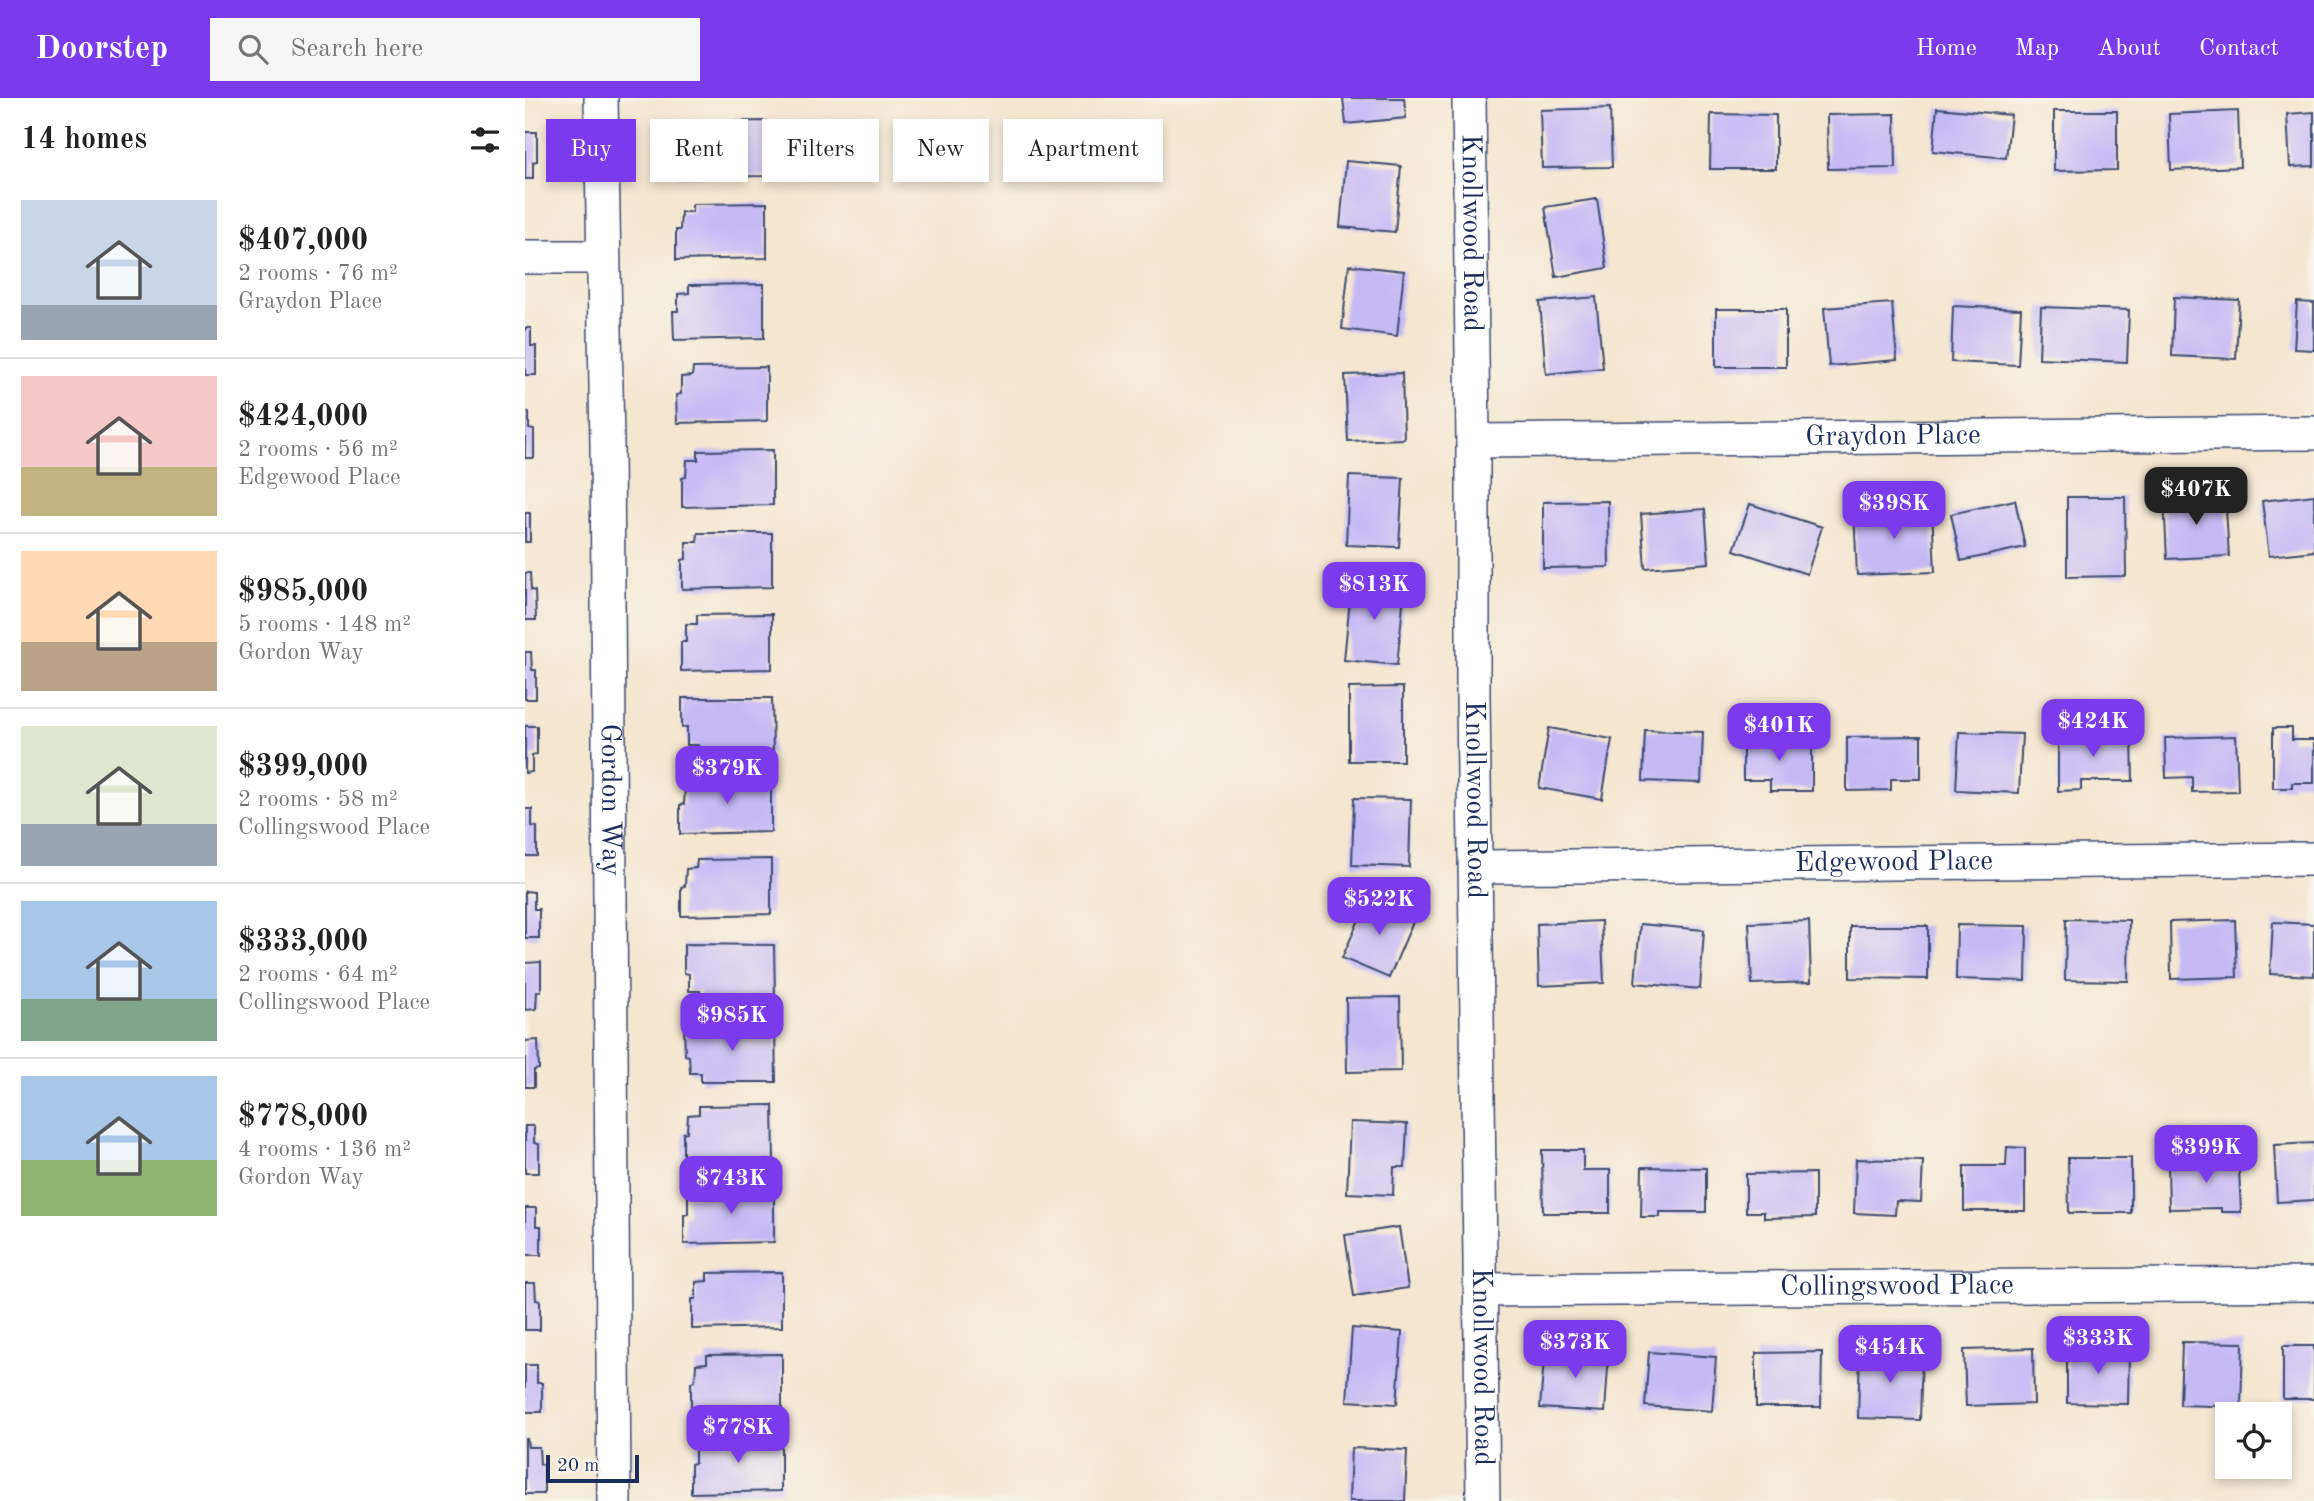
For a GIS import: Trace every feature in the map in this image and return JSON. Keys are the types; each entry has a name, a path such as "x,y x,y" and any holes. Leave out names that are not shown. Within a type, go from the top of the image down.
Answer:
{"street":[{"name":"Gordon Way","path":"601,98 607,458 614,1501"},
{"name":"Knollwood Road","path":"1469,98 1483,1501"},
{"path":"525,257 603,257"},
{"name":"Graydon Place","path":"1473,441 2314,433"},
{"name":"Edgewood Place","path":"1475,867 2314,859"},
{"name":"Collingswood Place","path":"1481,1290 2314,1284"}],"building":[{"path":"1343,98 1404,98 1406,118 1346,124"},
{"path":"1610,108 1612,167 1542,168 1540,110"},
{"path":"1937,108 2011,115 2006,158 1933,151"},
{"path":"2054,111 2117,111 2117,170 2054,171"},
{"path":"2238,111 2240,167 2171,170 2169,114"},
{"path":"2314,112 2314,166 2290,167 2287,114"},
{"path":"1711,114 1776,115 1776,169 1710,169"},
{"path":"1895,114 1896,168 1828,169 1827,115"},
{"path":"748,121 762,121 762,176 748,176"},
{"path":"525,132 537,132 537,161 533,162 533,179 525,179"},
{"path":"1346,161 1401,166 1395,232 1340,227"},
{"path":"1597,199 1607,268 1556,277 1545,207"},
{"path":"767,203 767,258 676,260 676,230 680,230 681,212 692,212 692,204"},
{"path":"1349,265 1404,271 1397,336 1342,329"},
{"path":"764,284 764,338 674,340 673,311 678,311 678,294 689,293 689,285"},
{"path":"1596,297 1603,368 1546,374 1540,302"},
{"path":"2174,297 2239,300 2236,359 2172,356"},
{"path":"2297,302 2314,303 2314,350 2294,349"},
{"path":"1892,303 1897,360 1829,366 1824,308"},
{"path":"1953,306 2021,309 2018,365 1951,362"},
{"path":"2041,307 2129,310 2127,362 2039,358"},
{"path":"1716,309 1786,309 1786,367 1716,367"},
{"path":"525,328 531,328 531,346 536,346 536,375 525,375"},
{"path":"767,367 767,421 677,423 676,395 681,394 681,377 692,376 693,368"},
{"path":"1402,373 1404,439 1348,441 1345,375"},
{"path":"525,412 529,412 529,429 534,430 534,458 525,458"},
{"path":"773,450 773,505 682,507 682,478 686,477 687,460 698,460 698,451"},
{"path":"1349,476 1403,478 1399,547 1346,545"},
{"path":"2225,494 2229,556 2167,559 2164,498"},
{"path":"2314,495 2314,551 2269,556 2262,501"},
{"path":"2067,497 2125,497 2126,576 2067,577"},
{"path":"2015,500 2025,547 1961,561 1951,514"},
{"path":"1608,501 1609,567 1543,568 1543,502"},
{"path":"1750,504 1822,527 1807,574 1734,550"},
{"path":"1932,508 1935,572 1857,575 1854,510"},
{"path":"1705,509 1709,563 1645,568 1641,514"},
{"path":"525,513 530,513 530,542 525,542"},
{"path":"698,533 772,533 772,587 682,589 682,560 686,559 686,542 697,542"},
{"path":"525,573 530,573 531,590 535,591 536,620 525,620"},
{"path":"1352,579 1405,584 1397,665 1344,660"},
{"path":"772,614 772,669 681,671 681,642 686,642 686,624 697,624 697,615"},
{"path":"525,652 531,652 532,670 536,670 536,699 525,699"},
{"path":"1403,687 1403,761 1349,761 1349,688"},
{"path":"682,698 772,698 773,753 698,753 698,745 687,745 687,727 682,727"},
{"path":"525,726 537,726 537,754 532,755 532,772 525,773"},
{"path":"1549,728 1612,739 1602,799 1539,788"},
{"path":"2058,728 2080,728 2080,736 2132,736 2133,781 2081,781 2081,790 2058,791"},
{"path":"2273,728 2292,728 2292,740 2314,740 2314,783 2292,783 2292,788 2273,788"},
{"path":"1645,730 1703,732 1701,783 1643,781"},
{"path":"1959,732 2022,734 2019,793 1956,790"},
{"path":"1921,736 1921,779 1891,779 1891,790 1847,791 1847,737"},
{"path":"2236,736 2238,791 2192,792 2192,777 2166,778 2165,738"},
{"path":"1743,739 1812,740 1812,791 1770,791 1770,780 1743,780"},
{"path":"771,777 771,832 680,834 680,805 684,804 685,787 696,786 696,778"},
{"path":"1354,798 1411,799 1409,867 1352,865"},
{"path":"525,809 532,809 532,826 537,827 537,856 525,856"},
{"path":"771,859 771,914 681,916 681,887 685,886 686,869 696,868 697,860"},
{"path":"525,891 534,892 534,909 539,909 539,938 525,938"},
{"path":"1370,895 1416,915 1389,978 1342,958"},
{"path":"2066,919 2129,920 2128,981 2065,980"},
{"path":"2235,920 2237,977 2171,979 2170,922"},
{"path":"1601,921 1604,983 1539,986 1537,924"},
{"path":"1809,921 1811,982 1752,984 1749,923"},
{"path":"2273,922 2314,924 2314,976 2270,974"},
{"path":"1640,924 1704,930 1700,989 1635,983"},
{"path":"1957,925 2027,926 2026,981 1956,979"},
{"path":"1850,926 1928,926 1928,979 1850,978"},
{"path":"684,944 774,945 775,999 701,1000 700,991 689,991 689,974 684,973"},
{"path":"541,962 541,991 537,992 536,1009 525,1010 525,963"},
{"path":"1400,997 1401,1071 1347,1072 1346,998"},
{"path":"684,1026 775,1027 776,1082 701,1082 701,1073 690,1073 689,1056 685,1055"},
{"path":"538,1040 539,1069 534,1070 534,1087 525,1087 525,1041"},
{"path":"773,1105 774,1160 683,1162 683,1133 687,1132 688,1115 699,1114 699,1106"},
{"path":"1350,1122 1407,1124 1405,1167 1394,1167 1393,1195 1347,1193"},
{"path":"525,1126 534,1126 534,1143 539,1144 539,1173 525,1173"},
{"path":"2314,1143 2314,1200 2277,1202 2274,1145"},
{"path":"2007,1147 2025,1148 2025,1211 1964,1211 1964,1166 2006,1166"},
{"path":"1542,1150 1583,1150 1583,1170 1610,1170 1610,1213 1543,1213"},
{"path":"2238,1150 2241,1212 2221,1212 2221,1208 2169,1209 2168,1164 2220,1164 2220,1151"},
{"path":"2068,1158 2131,1158 2131,1213 2069,1213"},
{"path":"1856,1159 1923,1161 1921,1202 1896,1201 1895,1215 1854,1213"},
{"path":"1642,1167 1706,1168 1706,1212 1660,1212 1660,1217 1641,1217"},
{"path":"1815,1173 1815,1217 1764,1218 1764,1212 1746,1212 1746,1174"},
{"path":"774,1187 774,1242 684,1244 684,1215 688,1214 688,1197 699,1196 700,1188"},
{"path":"525,1208 536,1208 536,1226 541,1226 541,1255 525,1255"},
{"path":"1399,1227 1408,1288 1354,1296 1345,1235"},
{"path":"782,1272 782,1327 692,1329 692,1299 696,1299 696,1282 707,1281 707,1273"},
{"path":"525,1283 535,1283 536,1300 540,1301 540,1330 525,1330"},
{"path":"1352,1328 1402,1332 1397,1404 1347,1401"},
{"path":"2182,1342 2243,1343 2241,1402 2215,1402 2215,1406 2180,1405"},
{"path":"2283,1346 2314,1346 2314,1399 2283,1399"},
{"path":"1545,1347 1609,1352 1605,1412 1540,1408"},
{"path":"2033,1348 2034,1404 1966,1406 1964,1350"},
{"path":"2067,1348 2129,1350 2128,1404 2067,1403"},
{"path":"1860,1350 1922,1352 1920,1420 1858,1418"},
{"path":"1649,1352 1716,1357 1712,1411 1645,1406"},
{"path":"1822,1352 1821,1407 1756,1407 1756,1353"},
{"path":"782,1354 782,1409 691,1411 691,1382 695,1381 696,1364 707,1363 707,1355"},
{"path":"525,1365 537,1365 537,1383 542,1383 542,1412 525,1412"},
{"path":"781,1436 781,1491 691,1493 691,1464 695,1463 695,1446 706,1445 707,1437"},
{"path":"525,1439 528,1447 539,1447 540,1464 544,1465 544,1494 525,1494"},
{"path":"1351,1448 1407,1450 1405,1501 1349,1501"}]}
